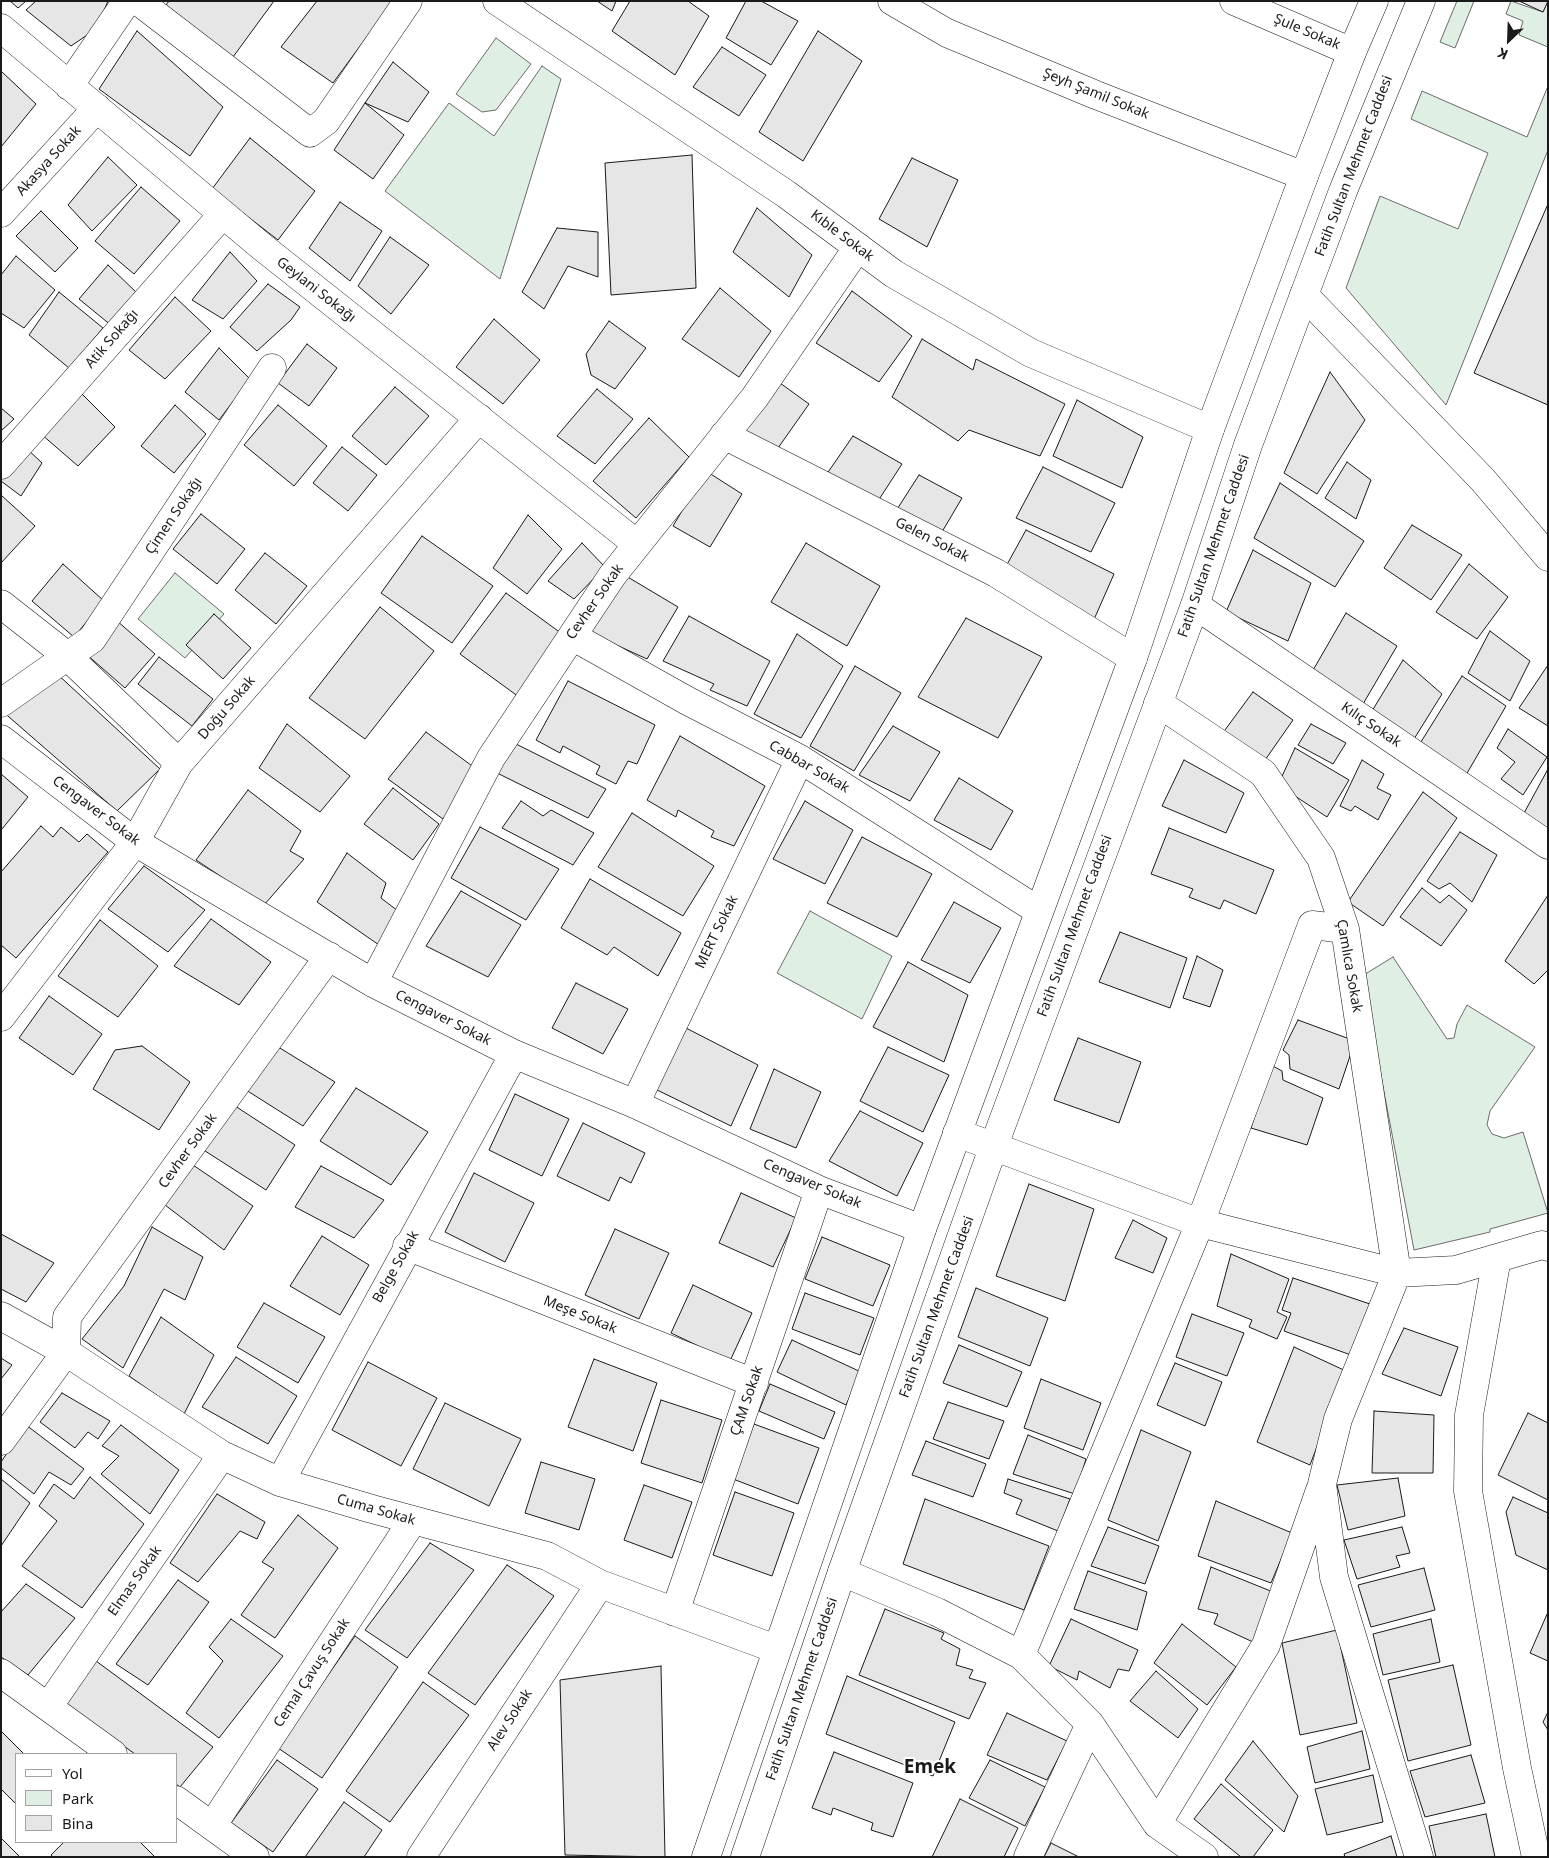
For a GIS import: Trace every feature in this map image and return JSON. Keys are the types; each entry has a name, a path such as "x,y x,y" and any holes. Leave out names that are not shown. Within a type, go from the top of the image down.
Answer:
{"street":[{"path":"69,86 127,1"},
{"path":"138,1 310,133 326,121 408,1"},
{"name":"Kıble Sokak","path":"497,1 786,194 894,274 1031,353 1210,429"},
{"name":"Şeyh Şamil Sokak","path":"892,1 955,37 1096,95 1304,176"},
{"name":"Şule Sokak","path":"1234,1 1352,52"},
{"path":"706,1857 922,1229 1133,658 1210,429 1304,176 1374,1"},
{"name":"Fatih Sultan Mehmet Caddesi","path":"745,1857 842,1572 993,1148 1195,606 1248,445 1389,76 1421,1"},
{"name":"Geylani Sokağı","path":"1,28 223,214 637,544"},
{"name":"Akasya Sokak","path":"1,213 97,108"},
{"name":"Atik Sokağı","path":"1,465 223,214"},
{"name":"Cevher Sokak","path":"373,983 491,758 612,576 754,397 858,248"},
{"path":"1304,295 1483,480 1548,556"},
{"name":"Çimen Sokağı","path":"1,703 66,655 92,639 272,368"},
{"name":"Doğu Sokak","path":"1,1017 135,842 179,763 479,418"},
{"name":"Gelen Sokak","path":"724,435 996,573 1133,658"},
{"path":"1,604 66,655 179,763"},
{"name":"Kılıç Sokak","path":"1195,606 1548,845"},
{"name":"Cabbar Sokak","path":"572,636 686,700 800,759 1039,911"},
{"name":"Çamlıca Sokak","path":"1158,704 1263,773 1322,858 1345,929 1397,1273"},
{"name":"Cengaver Sokak","path":"1,739 135,842 373,983 514,1054 634,1104 819,1190 922,1229"},
{"name":"MERT Sokak","path":"634,1104 800,759"},
{"path":"1020,1655 1200,1223 1312,925 1345,929"},
{"name":"Cevher Sokak","path":"66,1352 67,1317 329,956"},
{"name":"Belge Sokak","path":"280,1482 407,1246 514,1054"},
{"path":"957,1133 993,1148 1200,1223 1397,1273 1456,1270 1542,1245 1548,1247"},
{"name":"ÇAM Sokak","path":"675,1612 819,1190"},
{"name":"Meşe Sokak","path":"407,1246 754,1383"},
{"path":"1497,1258 1469,1415 1468,1491 1517,1768 1536,1857"},
{"path":"1157,1824 1266,1645 1322,1484 1338,1419 1397,1273"},
{"name":"Cuma Sokak","path":"1,1316 66,1352 222,1455 280,1482 547,1556 600,1584 776,1649"},
{"path":"1,1441 66,1352"},
{"name":"Elmas Sokak","path":"48,1707 222,1455"},
{"path":"1322,1484 1334,1578 1419,1857"},
{"name":"Cemal Çavuş Sokak","path":"212,1826 413,1520"},
{"path":"842,1572 936,1612 1020,1655 1090,1724 1157,1824 1204,1857"},
{"name":"Alev Sokak","path":"421,1857 600,1584"},
{"path":"1,1673 112,1753"},
{"path":"1028,1857 1090,1724"},
{"path":"178,1801 255,1857"}],"green space":[{"path":"1457,1 1474,1 1455,48 1440,42"},
{"path":"1511,1 1543,12 1548,1 1548,47 1519,35 1523,21 1506,14"},
{"path":"496,38 531,64 496,110 482,112 456,94"},
{"path":"542,66 561,79 500,279 385,191 449,103 494,136"},
{"path":"1548,86 1548,150 1446,405 1346,288 1380,196 1458,229 1488,153 1411,119 1422,91 1527,137"},
{"path":"175,573 224,614 185,658 138,619"},
{"path":"810,911 892,956 862,1019 777,973"},
{"path":"1393,957 1447,1039 1454,1038 1457,1024 1467,1005 1535,1047 1490,1111 1487,1125 1492,1134 1504,1138 1523,1132 1548,1213 1490,1229 1490,1232 1414,1250 1362,976"}],"building":[{"path":"10,1 26,1 18,8"},
{"path":"36,1 108,1 96,29 71,46 26,10"},
{"path":"169,1 274,1 233,57 166,5"},
{"path":"317,1 393,1 333,83 281,47"},
{"path":"597,1 616,1 612,11"},
{"path":"630,1 688,1 709,16 675,75 612,31"},
{"path":"746,1 761,1 798,21 771,65 726,38"},
{"path":"1519,1 1548,1 1543,12"},
{"path":"137,31 223,107 190,156 99,89"},
{"path":"818,31 862,61 803,161 759,132"},
{"path":"722,47 766,75 739,116 693,87"},
{"path":"393,62 429,92 408,122 365,103"},
{"path":"1,71 36,104 1,147"},
{"path":"365,103 404,135 373,179 334,150"},
{"path":"250,138 315,191 278,240 212,189"},
{"path":"692,155 696,288 611,295 605,163"},
{"path":"108,157 137,185 92,231 68,205"},
{"path":"912,158 958,180 927,247 879,219"},
{"path":"141,187 180,221 134,274 95,241"},
{"path":"340,202 382,231 350,281 309,248"},
{"path":"1548,204 1548,405 1474,373"},
{"path":"757,208 812,255 789,297 733,252"},
{"path":"41,211 78,248 55,272 16,236"},
{"path":"557,228 598,232 598,277 568,266 544,309 522,292"},
{"path":"390,237 429,265 391,314 358,286"},
{"path":"230,252 257,281 223,319 192,300"},
{"path":"16,256 55,290 24,328 1,313 1,275"},
{"path":"108,265 139,295 112,326 79,299"},
{"path":"268,284 300,307 291,320 257,351 230,327"},
{"path":"720,288 771,331 739,377 682,339"},
{"path":"852,291 912,336 879,382 816,343"},
{"path":"59,292 103,328 69,368 29,335"},
{"path":"175,297 211,331 165,379 129,350"},
{"path":"494,319 540,360 503,404 456,367"},
{"path":"609,321 646,348 615,389 591,375 586,354"},
{"path":"922,339 973,370 976,359 1065,404 1040,456 969,430 958,441 892,397"},
{"path":"307,344 337,368 309,406 278,383"},
{"path":"219,348 250,379 219,420 185,392"},
{"path":"1330,372 1365,420 1317,494 1284,473"},
{"path":"780,383 809,404 778,448 744,430"},
{"path":"395,387 429,416 386,465 352,436"},
{"path":"597,389 633,419 595,464 557,436"},
{"path":"81,393 115,427 78,466 41,434"},
{"path":"1077,400 1143,437 1122,488 1053,456"},
{"path":"175,405 206,434 174,473 141,446"},
{"path":"278,405 327,446 294,486 244,445"},
{"path":"1,408 14,419 1,431"},
{"path":"649,418 689,457 636,518 593,481"},
{"path":"853,436 902,464 876,504 824,478"},
{"path":"25,447 42,463 21,496 1,481 1,478"},
{"path":"342,447 377,475 348,511 313,483"},
{"path":"1347,462 1371,480 1356,519 1325,498"},
{"path":"1043,467 1115,503 1091,552 1016,518"},
{"path":"706,471 742,494 710,547 673,526"},
{"path":"919,475 962,498 939,537 894,514"},
{"path":"1280,483 1364,541 1335,587 1254,538"},
{"path":"1,495 35,526 1,563"},
{"path":"201,514 245,549 217,584 173,549"},
{"path":"528,515 562,549 527,594 493,568"},
{"path":"1412,525 1462,555 1431,600 1384,568"},
{"path":"1026,530 1114,574 1092,624 1004,570"},
{"path":"422,536 493,586 452,643 381,593"},
{"path":"582,543 605,567 574,599 548,581"},
{"path":"806,543 880,586 847,646 771,602"},
{"path":"1253,550 1311,583 1288,641 1226,612"},
{"path":"265,553 307,586 276,624 235,590"},
{"path":"63,564 104,601 74,637 32,601"},
{"path":"1469,564 1508,597 1477,639 1436,612"},
{"path":"626,576 678,607 647,659 588,632"},
{"path":"506,593 565,636 519,697 460,654"},
{"path":"380,607 434,651 365,739 309,698"},
{"path":"1346,613 1397,646 1363,704 1312,672"},
{"path":"214,614 251,648 223,679 186,645"},
{"path":"689,616 770,661 747,706 710,690 714,684 663,661"},
{"path":"966,618 1042,657 998,738 918,697"},
{"path":"116,620 155,654 125,688 86,654"},
{"path":"1490,631 1530,661 1510,701 1468,673"},
{"path":"797,634 843,666 801,738 754,714"},
{"path":"159,657 213,699 192,726 138,684"},
{"path":"1403,660 1442,694 1414,739 1372,711"},
{"path":"1548,665 1548,726 1519,708"},
{"path":"855,666 901,693 854,771 810,746"},
{"path":"55,672 160,769 117,811 1,710"},
{"path":"1462,676 1506,706 1466,775 1419,745"},
{"path":"568,681 655,725 637,764 628,761 616,784 596,774 600,766 563,746 560,753 536,740"},
{"path":"1253,692 1293,720 1263,763 1222,734"},
{"path":"287,724 350,776 320,812 259,768"},
{"path":"1311,724 1346,743 1333,764 1298,745"},
{"path":"893,726 940,752 910,801 859,775"},
{"path":"1508,729 1547,757 1523,795 1501,779 1515,762 1497,748"},
{"path":"426,732 479,771 443,819 388,779"},
{"path":"680,736 765,786 734,846 711,837 714,831 678,810 676,817 647,800"},
{"path":"510,741 606,789 588,818 493,771"},
{"path":"1295,748 1349,780 1327,817 1278,785"},
{"path":"1184,760 1244,793 1226,833 1162,806"},
{"path":"1362,760 1384,774 1377,788 1391,795 1378,820 1355,806 1351,811 1340,806"},
{"path":"1548,769 1548,829 1523,815"},
{"path":"1,774 28,797 2,829 1,828"},
{"path":"959,778 1013,811 991,850 934,820"},
{"path":"393,788 439,824 413,860 364,824"},
{"path":"248,790 301,831 290,851 304,859 264,905 196,860"},
{"path":"1423,792 1457,818 1383,926 1348,902"},
{"path":"521,801 543,816 551,810 594,833 573,865 502,828"},
{"path":"805,801 853,830 825,884 773,859"},
{"path":"632,813 714,866 683,916 598,867"},
{"path":"41,826 53,837 61,827 79,842 87,834 108,852 16,958 1,945 1,872"},
{"path":"480,827 559,869 526,920 451,878"},
{"path":"1169,828 1274,870 1256,914 1224,900 1220,909 1189,897 1193,889 1151,874"},
{"path":"1460,832 1497,855 1472,902 1450,883 1439,889 1427,881"},
{"path":"862,837 932,874 897,937 827,903"},
{"path":"347,853 386,883 381,898 398,911 379,945 317,902"},
{"path":"144,866 205,910 168,952 108,909"},
{"path":"590,879 681,933 658,976 614,947 607,955 561,928"},
{"path":"1422,888 1440,903 1449,895 1467,910 1441,946 1400,917"},
{"path":"461,891 521,925 488,977 426,946"},
{"path":"1548,895 1548,970 1534,984 1505,961"},
{"path":"954,902 1001,928 970,983 921,960"},
{"path":"211,919 271,962 239,1005 174,966"},
{"path":"100,920 158,966 118,1017 58,976"},
{"path":"1120,932 1187,958 1170,1008 1099,982"},
{"path":"1197,956 1223,970 1210,1007 1183,998"},
{"path":"908,962 968,995 944,1062 873,1027"},
{"path":"576,983 628,1009 603,1054 552,1028"},
{"path":"49,996 102,1034 73,1075 19,1038"},
{"path":"1298,1020 1355,1041 1339,1089 1290,1069 1289,1055 1283,1050"},
{"path":"684,1027 758,1065 731,1126 653,1088"},
{"path":"1078,1038 1141,1062 1119,1123 1054,1100"},
{"path":"275,1045 335,1082 303,1126 246,1090"},
{"path":"142,1046 190,1082 159,1130 93,1089 115,1050"},
{"path":"888,1047 949,1075 923,1132 860,1101"},
{"path":"1271,1065 1282,1071 1283,1080 1323,1098 1307,1145 1251,1128"},
{"path":"774,1069 821,1092 796,1148 750,1129"},
{"path":"356,1088 428,1132 391,1185 320,1141"},
{"path":"515,1094 569,1119 542,1176 489,1150"},
{"path":"232,1104 295,1145 266,1190 202,1149"},
{"path":"860,1111 923,1143 897,1196 829,1161"},
{"path":"583,1123 645,1153 631,1183 620,1177 609,1201 557,1176"},
{"path":"193,1165 253,1206 224,1250 165,1205"},
{"path":"321,1166 384,1200 354,1238 295,1207"},
{"path":"474,1173 534,1203 505,1262 445,1232"},
{"path":"1029,1184 1094,1209 1065,1301 996,1276"},
{"path":"741,1193 796,1218 773,1267 719,1243"},
{"path":"1133,1220 1167,1238 1153,1273 1115,1258"},
{"path":"152,1227 203,1257 185,1300 164,1289 123,1368 82,1339 124,1286"},
{"path":"615,1229 669,1253 639,1319 585,1295"},
{"path":"1,1234 54,1263 26,1302 1,1289"},
{"path":"322,1236 369,1265 340,1315 290,1286"},
{"path":"822,1237 890,1265 873,1306 805,1279"},
{"path":"1231,1254 1289,1279 1277,1312 1287,1317 1277,1339 1249,1327 1252,1320 1217,1306"},
{"path":"1293,1278 1370,1304 1351,1355 1284,1331 1291,1313 1282,1310"},
{"path":"693,1285 752,1313 730,1361 671,1333"},
{"path":"976,1288 1048,1318 1030,1366 958,1337"},
{"path":"805,1293 874,1318 860,1355 792,1329"},
{"path":"264,1303 325,1337 298,1383 237,1347"},
{"path":"1192,1314 1244,1333 1227,1376 1176,1357"},
{"path":"161,1317 214,1355 184,1414 129,1376"},
{"path":"1404,1328 1458,1347 1441,1396 1382,1374"},
{"path":"792,1340 861,1372 846,1405 777,1372"},
{"path":"959,1345 1022,1372 1007,1407 943,1383"},
{"path":"1294,1347 1346,1371 1310,1465 1257,1442"},
{"path":"236,1357 297,1396 268,1444 202,1407"},
{"path":"1,1358 12,1365 1,1379"},
{"path":"594,1359 657,1383 633,1451 568,1427"},
{"path":"368,1362 437,1398 401,1466 332,1430"},
{"path":"1175,1363 1222,1382 1205,1426 1157,1405"},
{"path":"1041,1379 1101,1403 1083,1450 1024,1428"},
{"path":"770,1384 835,1412 824,1439 759,1411"},
{"path":"62,1393 110,1421 98,1439 88,1432 75,1448 40,1422"},
{"path":"661,1400 722,1420 702,1483 641,1463"},
{"path":"948,1402 1004,1421 989,1459 933,1439"},
{"path":"445,1403 521,1439 489,1506 413,1469"},
{"path":"1374,1411 1434,1415 1433,1473 1372,1473"},
{"path":"1528,1413 1548,1423 1548,1500 1498,1475"},
{"path":"754,1424 819,1448 798,1504 733,1479"},
{"path":"26,1425 84,1469 71,1485 49,1472 34,1494 1,1468 1,1462"},
{"path":"121,1425 179,1470 150,1514 101,1474 119,1456 102,1446"},
{"path":"1141,1430 1191,1452 1158,1541 1108,1520"},
{"path":"1028,1435 1086,1459 1075,1494 1013,1474"},
{"path":"926,1441 986,1464 973,1497 912,1475"},
{"path":"541,1462 595,1479 579,1530 525,1513"},
{"path":"90,1477 144,1524 82,1608 22,1566 57,1521 39,1506 54,1484 74,1499"},
{"path":"1398,1478 1405,1516 1348,1530 1337,1485"},
{"path":"1,1479 30,1503 1,1546"},
{"path":"1008,1479 1070,1499 1058,1531 1016,1514 1022,1500 1004,1493"},
{"path":"644,1485 692,1502 672,1558 624,1540"},
{"path":"735,1492 794,1513 772,1576 713,1555"},
{"path":"217,1494 265,1522 257,1539 240,1531 198,1582 170,1563"},
{"path":"1513,1497 1548,1513 1548,1570 1516,1555 1506,1512"},
{"path":"925,1499 1049,1546 1024,1610 903,1564"},
{"path":"1216,1501 1292,1533 1271,1583 1198,1556"},
{"path":"298,1515 338,1548 275,1638 241,1615 274,1569 262,1562"},
{"path":"1108,1527 1159,1546 1145,1584 1091,1566"},
{"path":"1402,1527 1410,1553 1396,1556 1400,1567 1357,1579 1344,1540"},
{"path":"430,1543 474,1570 407,1658 365,1630"},
{"path":"507,1565 554,1596 475,1705 428,1673"},
{"path":"1211,1567 1273,1592 1253,1642 1214,1624 1218,1614 1198,1609"},
{"path":"1424,1568 1435,1610 1371,1627 1358,1585"},
{"path":"1088,1571 1147,1592 1137,1630 1074,1609"},
{"path":"178,1580 209,1602 148,1685 116,1664"},
{"path":"26,1584 75,1618 28,1675 1,1657 1,1612"},
{"path":"885,1609 944,1633 941,1639 960,1649 956,1665 973,1670 969,1678 986,1683 969,1719 859,1675"},
{"path":"1548,1612 1548,1661 1530,1653"},
{"path":"231,1619 283,1656 219,1738 186,1713 223,1661 209,1647"},
{"path":"1071,1619 1138,1650 1129,1671 1118,1669 1110,1688 1079,1671 1077,1680 1049,1666"},
{"path":"1431,1619 1440,1662 1383,1675 1373,1634"},
{"path":"1182,1624 1236,1667 1207,1705 1154,1663"},
{"path":"1337,1630 1357,1723 1300,1735 1282,1643"},
{"path":"355,1636 398,1667 322,1778 278,1748"},
{"path":"96,1661 213,1747 180,1787 178,1786 178,1753 134,1753 64,1703"},
{"path":"1453,1665 1471,1745 1408,1761 1388,1680"},
{"path":"661,1666 665,1857 565,1855 560,1680"},
{"path":"1156,1671 1198,1709 1178,1738 1130,1701"},
{"path":"847,1676 955,1722 933,1776 826,1734"},
{"path":"423,1682 469,1715 390,1822 346,1791"},
{"path":"1548,1712 1548,1730 1543,1722"},
{"path":"1007,1713 1067,1741 1047,1780 987,1755"},
{"path":"1,1731 23,1753 15,1753 15,1803 1,1789"},
{"path":"1362,1731 1370,1769 1315,1783 1307,1747"},
{"path":"1253,1741 1298,1796 1284,1832 1225,1780"},
{"path":"834,1752 913,1783 893,1837 871,1830 873,1823 833,1808 831,1815 812,1808"},
{"path":"1471,1755 1485,1803 1425,1817 1410,1771"},
{"path":"277,1760 318,1789 273,1852 231,1823"},
{"path":"990,1760 1045,1787 1025,1826 969,1798"},
{"path":"1373,1775 1383,1822 1327,1835 1315,1789"},
{"path":"1221,1784 1273,1830 1253,1857 1241,1857 1194,1819"},
{"path":"960,1799 1018,1828 1004,1857 932,1857"},
{"path":"344,1802 382,1830 364,1857 305,1857"},
{"path":"1486,1814 1495,1857 1436,1857 1429,1826"},
{"path":"1391,1836 1397,1857 1345,1857 1344,1854"},
{"path":"1,1838 20,1857 1,1857"},
{"path":"63,1843 141,1843 155,1857 53,1857 51,1855"},
{"path":"1051,1843 1079,1857 1044,1857"}],"district":[{"name":"Emek","path":"930,1768"}]}
